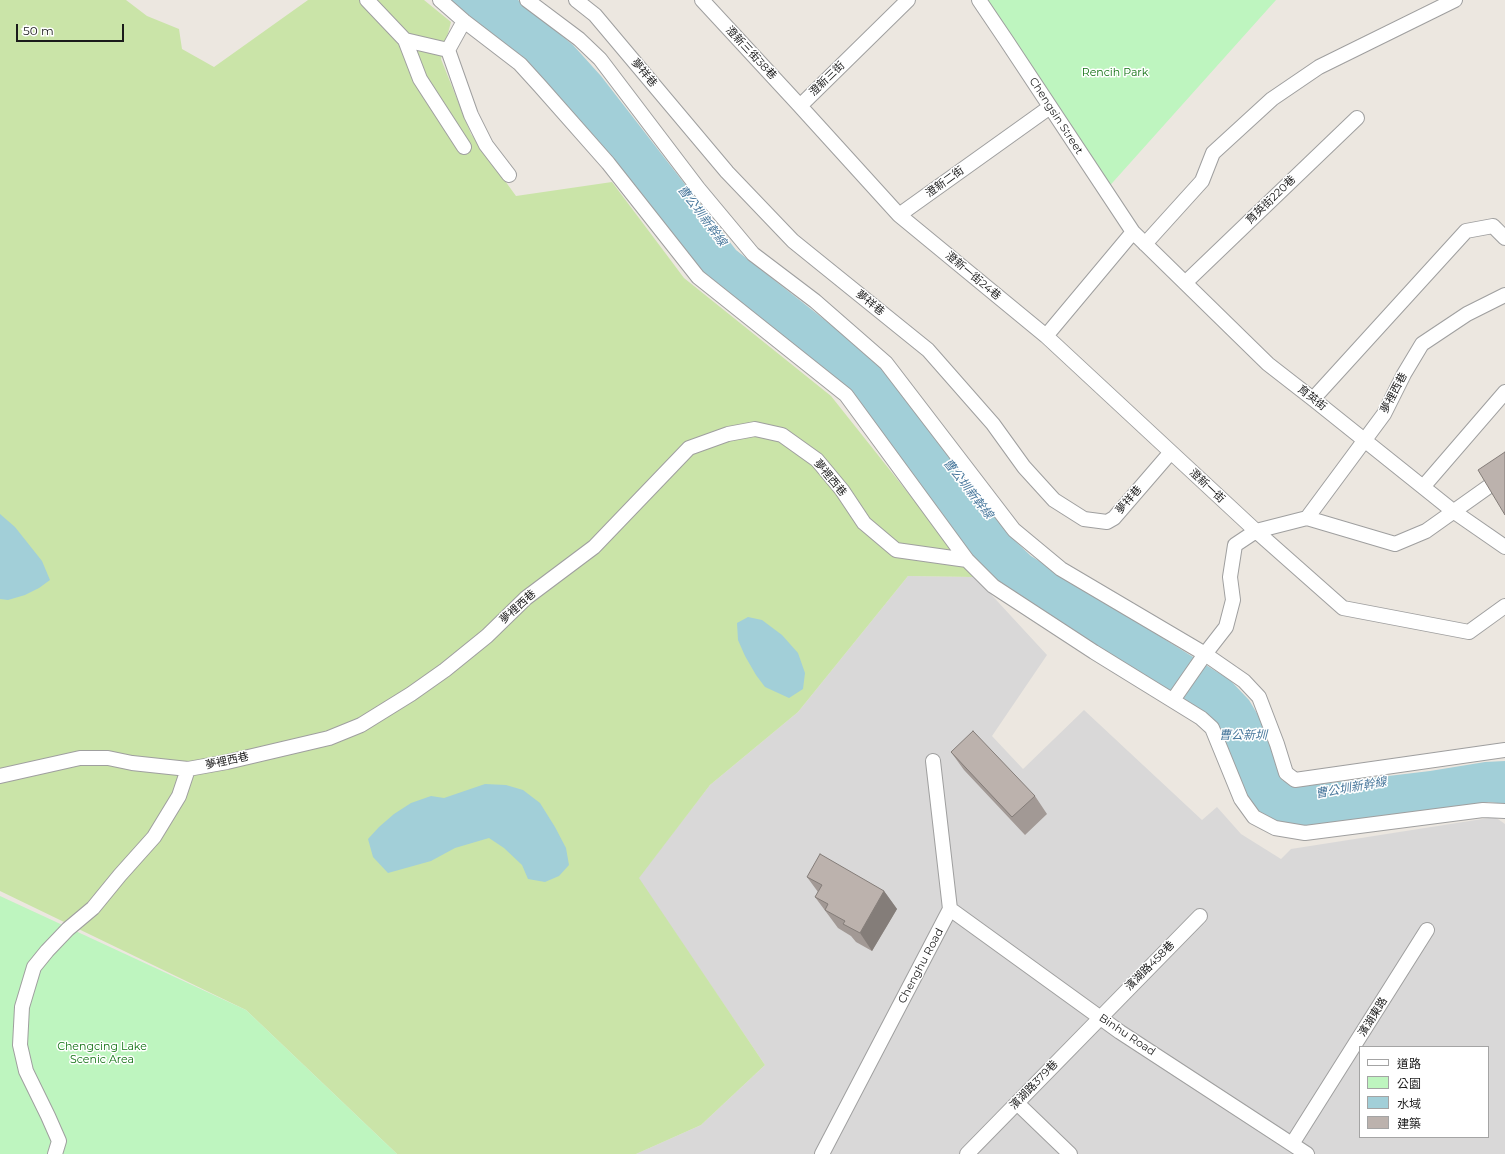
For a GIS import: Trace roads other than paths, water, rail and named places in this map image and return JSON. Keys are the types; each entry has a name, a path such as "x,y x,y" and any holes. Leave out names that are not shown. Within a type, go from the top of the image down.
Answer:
{"street":[{"path":"367,0 405,40 420,80 464,147"},
{"path":"440,0 464,21 520,64 608,163 698,277 846,395 967,560 993,586 1094,652 1201,718 1212,728 1241,799 1254,816 1275,828 1305,833 1483,810 1505,811"},
{"path":"528,0 579,39 600,59 698,188 752,254 815,301 886,363 1014,530 1061,569 1205,654 1244,681 1259,697 1277,744 1286,773 1295,780 1505,750"},
{"name":"夢祥巷","path":"576,0 595,15 727,172 793,241 928,350 993,424 1024,467 1054,500 1084,519 1107,522 1114,518 1171,452"},
{"name":"澄新三街38巷","path":"702,0 800,106"},
{"name":"澄新三街","path":"800,106 908,0"},
{"name":"Chengsin Street","path":"978,0 1133,232"},
{"path":"1145,244 1202,181 1214,153 1272,99 1319,67 1455,0"},
{"path":"464,21 448,50 474,121 486,145 509,175"},
{"path":"405,40 448,50"},
{"path":"800,106 899,215"},
{"name":"澄新二街","path":"899,215 1050,106"},
{"name":"育英街220巷","path":"1185,283 1357,118"},
{"name":"澄新一街24巷","path":"899,215 1046,336"},
{"path":"1314,399 1466,231 1493,226 1505,238"},
{"path":"1046,336 1133,232"},
{"name":"育英街","path":"1133,232 1268,364 1314,399 1453,511 1505,547"},
{"name":"夢裡西巷","path":"1306,518 1384,414 1404,374 1422,344 1467,314 1505,295"},
{"name":"澄新一街","path":"1046,336 1256,531 1343,608 1469,632 1505,606"},
{"path":"1423,487 1505,392"},
{"name":"夢裡西巷","path":"0,776 80,758 108,758 139,764 188,769 227,762 329,738 361,725 411,694 445,670 487,636 526,598 594,547 689,448 728,434 755,429 782,435 817,460 842,490 864,523 896,550 967,560"},
{"path":"1173,700 1226,627 1233,600 1230,576 1235,545 1256,531 1306,518 1395,544 1426,531 1505,475"},
{"path":"933,761 950,909"},
{"path":"55,1154 59,1141 26,1071 20,1045 22,1007 34,967 68,929 94,908 120,875 154,837 178,796 188,769"},
{"name":"Binhu Road","path":"950,909 1120,1032 1307,1154"},
{"name":"Chenghu Road","path":"822,1154 950,909"},
{"name":"濱湖路458巷","path":"1100,1017 1200,916"},
{"name":"濱湖東路","path":"1292,1144 1427,930"},
{"name":"濱湖路379巷","path":"967,1154 1100,1017"},
{"path":"1017,1103 1070,1154"}],"water":[{"name":"曹公新圳","path":"447,0 518,0 573,45 601,76 736,250 844,335 873,359 891,378 1010,536 1031,556 1230,680 1249,700 1265,727 1282,780 1296,787 1430,771 1485,762 1505,761 1505,804 1489,802 1305,829 1276,824 1257,815 1244,799 1212,724 998,586 969,555 858,401 700,276 574,117"},
{"path":"0,514 15,527 42,561 50,580 39,588 25,595 8,600 0,599"},
{"path":"748,617 762,620 782,635 798,653 805,673 803,689 789,698 765,687 745,656 738,640 737,623"},
{"path":"485,784 506,785 523,790 540,803 566,848 569,865 559,876 545,882 528,879 522,865 504,848 489,838 455,848 431,861 388,873 373,857 368,839 394,814 411,803 431,796 444,798"}],"park label":[{"name":"Rencih Park","path":"1115,73"},
{"name":"Chengcing Lake Scenic Area","path":"102,1053"}],"water label":[{"name":"曹公圳新幹線","path":"702,216"},
{"name":"曹公圳新幹線","path":"968,489"},
{"name":"曹公圳新幹線","path":"1351,788"}]}
